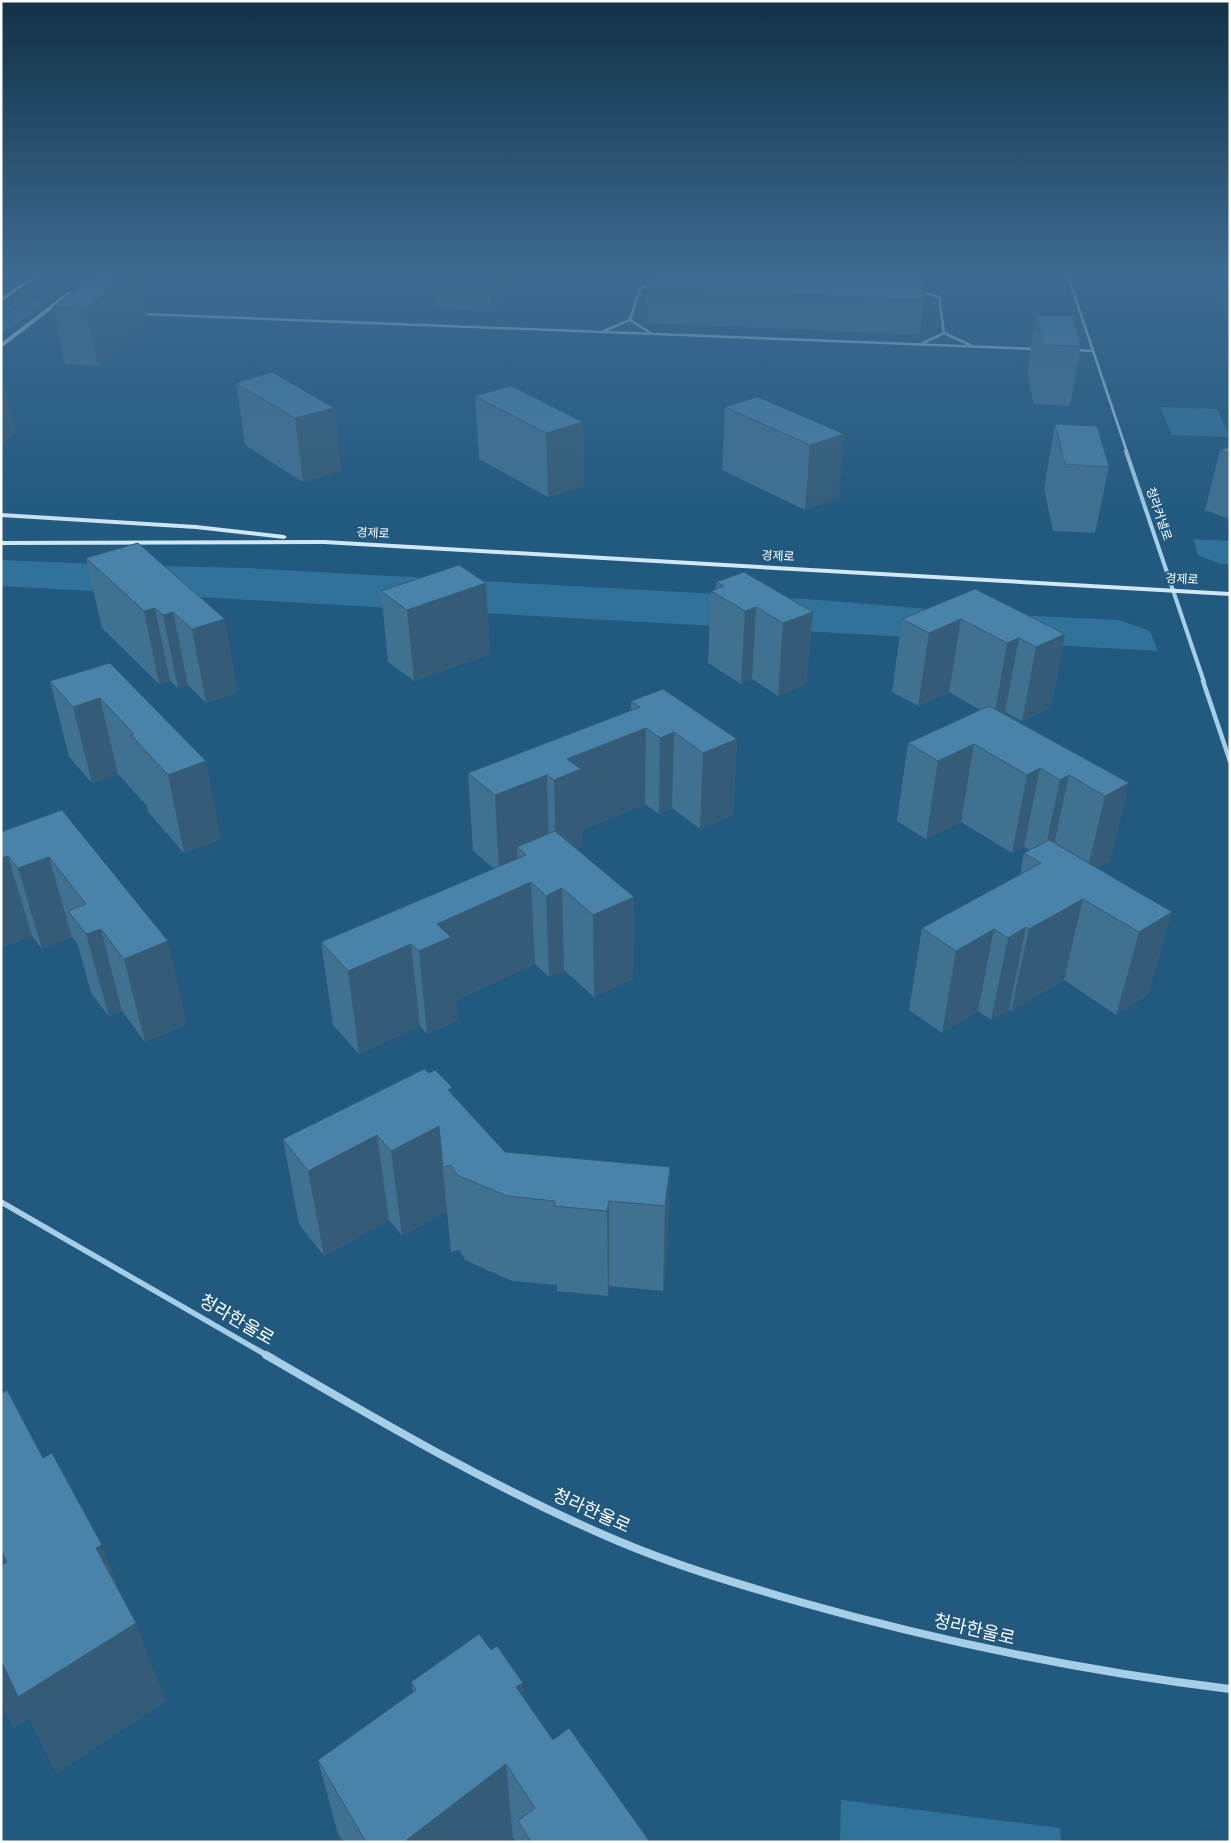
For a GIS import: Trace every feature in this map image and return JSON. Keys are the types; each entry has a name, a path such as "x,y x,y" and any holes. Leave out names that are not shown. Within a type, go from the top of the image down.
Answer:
{"main road":[{"name":"경제로","path":"1,515 196,527 324,542"},
{"name":"경제로","path":"1,543 324,542 1230,594"}],"street":[{"name":"청라커낼로","path":"1096,359 1230,761"},
{"name":"청라한울로","path":"1,1202 470,1472 552,1512 621,1542 765,1591 838,1613 932,1637 1041,1661 1158,1681 1230,1689"}],"shaded area":[{"path":"1160,407 1217,409 1230,437 1172,435"},
{"path":"1193,539 1230,541 1230,564 1220,564 1198,555"},
{"path":"1,560 247,568 807,599 977,613 1119,620 1150,631 1158,651 1,586"},
{"path":"841,1800 1060,1828 1061,1842 840,1842"}],"building":[{"path":"272,372 334,408 295,418 236,383"},
{"path":"511,386 583,422 546,433 475,396"},
{"path":"758,397 844,434 810,445 725,407"},
{"path":"1055,424 1097,426 1109,467 1065,464"},
{"path":"1230,446 1230,454 1220,450"},
{"path":"138,543 225,619 192,629 173,612 163,615 155,608 144,611 86,558"},
{"path":"459,565 486,583 407,610 381,591"},
{"path":"744,572 813,612 783,623 756,607 745,611 711,591 724,586 716,582"},
{"path":"975,589 1065,634 1036,647 1019,638 1007,643 961,619 929,633 902,619"},
{"path":"110,663 206,761 168,775 131,735 134,734 100,698 73,707 50,681"},
{"path":"663,689 737,739 703,753 674,732 660,738 646,728 567,759 581,769 554,780 547,775 495,795 468,773 640,707 631,701"},
{"path":"989,706 1129,783 1105,796 1069,775 1060,780 1040,768 1027,775 974,744 938,761 908,743"},
{"path":"62,810 168,941 124,959 101,929 86,934 68,911 86,904 49,857 18,868 8,856 1,858 1,832"},
{"path":"555,831 634,897 593,915 562,888 546,896 531,882 437,924 451,937 419,951 411,944 348,971 321,942 526,855 517,847"},
{"path":"1049,840 1172,912 1139,932 1083,899 1029,929 1026,927 1008,938 994,929 956,951 922,928 1041,863 1024,853"},
{"path":"424,1069 429,1073 435,1070 452,1087 448,1090 505,1152 670,1167 665,1206 609,1201 607,1211 554,1206 555,1201 507,1196 457,1175 451,1165 443,1167 439,1126 391,1151 377,1135 308,1171 283,1139"},
{"path":"7,1390 43,1458 52,1453 102,1545 96,1548 136,1623 18,1697 1,1660 1,1566 7,1562 1,1549 1,1394"},
{"path":"479,1634 491,1650 497,1646 523,1683 516,1687 553,1740 569,1728 650,1842 531,1842 518,1821 535,1808 506,1764 404,1842 366,1842 318,1760 416,1690 411,1682"}]}
